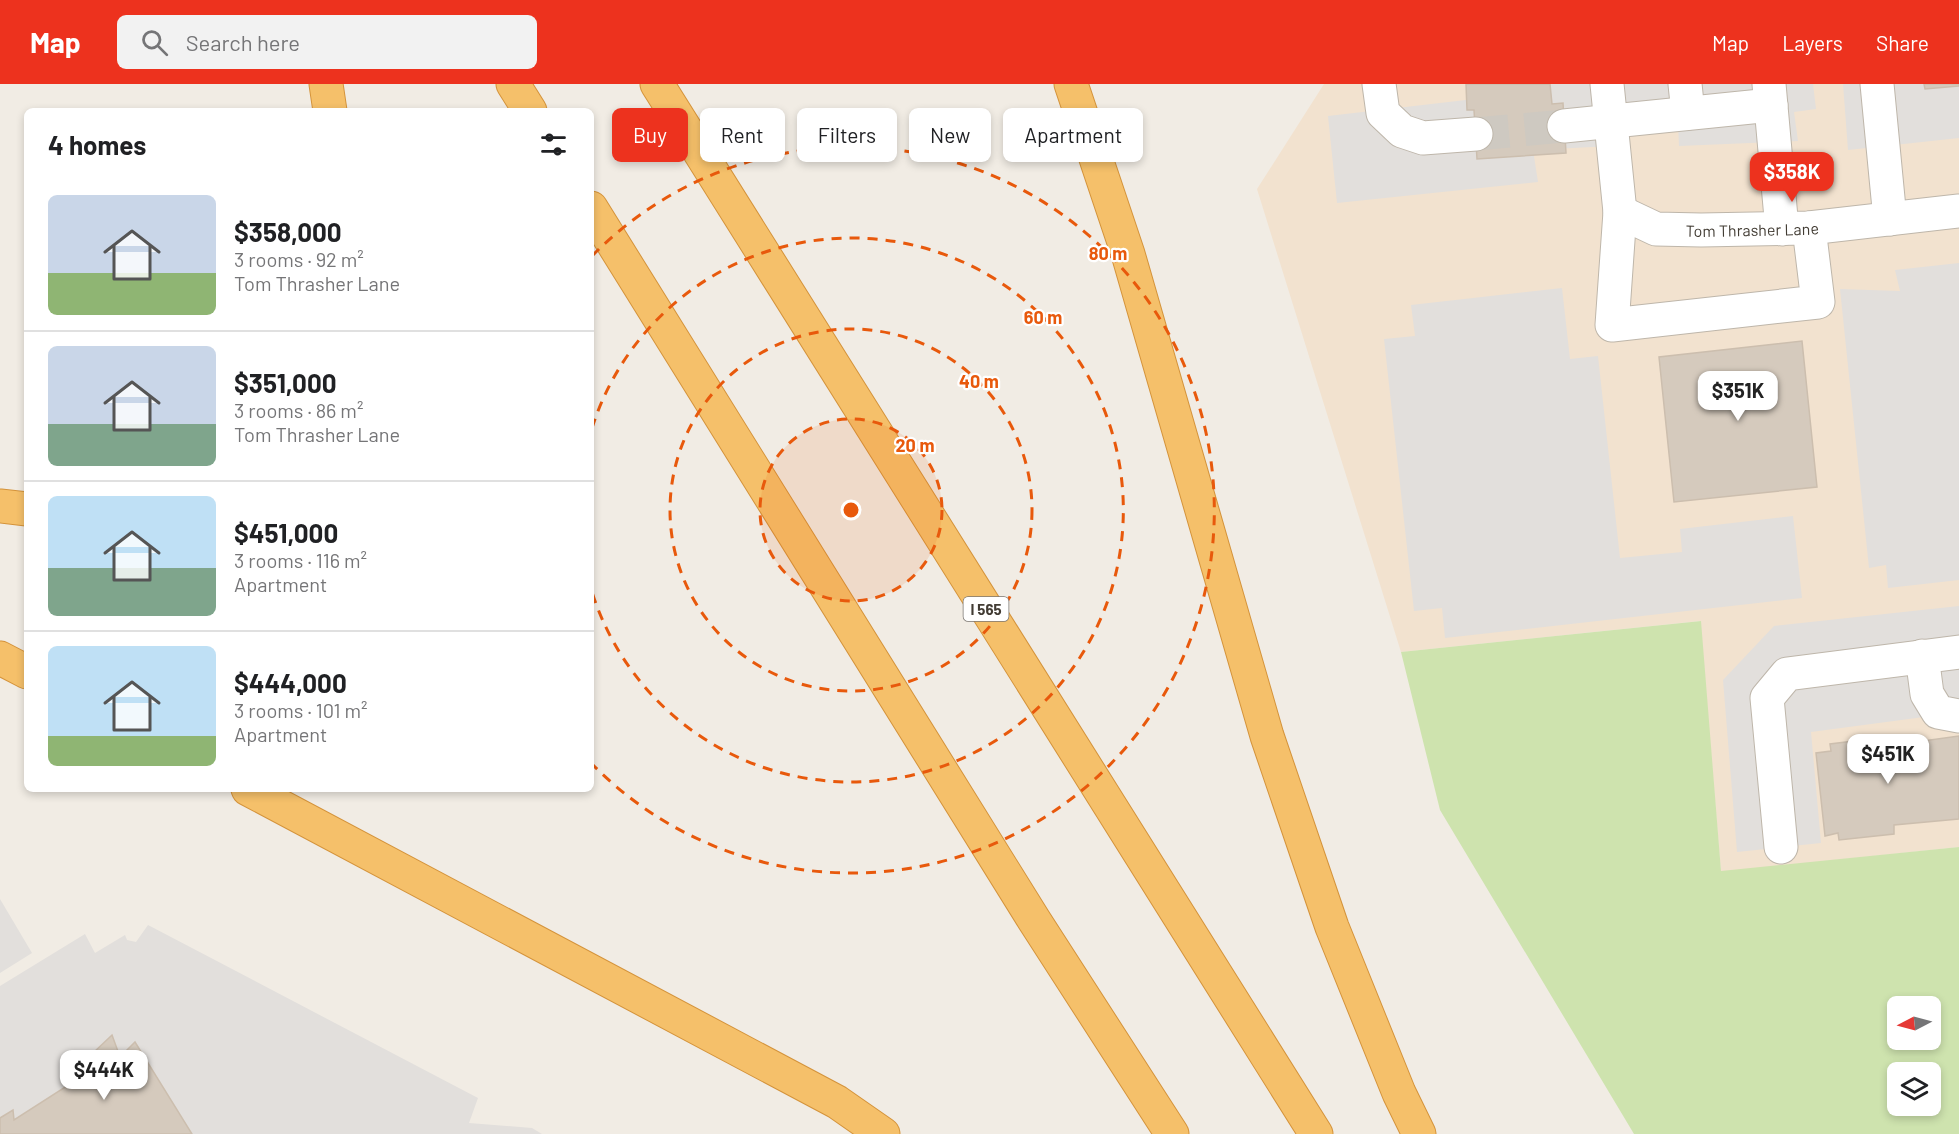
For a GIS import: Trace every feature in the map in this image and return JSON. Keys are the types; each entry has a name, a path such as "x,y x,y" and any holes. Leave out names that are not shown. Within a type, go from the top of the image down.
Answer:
{"highway":[{"path":"326,84 330,108"},
{"path":"513,84 528,108"},
{"name":"I 565","path":"657,84 1316,1134"},
{"path":"1071,84 1128,254 1267,736 1332,927 1399,1093 1419,1134"},
{"path":"1095,84 1128,254"},
{"path":"594,213 1034,920 1172,1134"},
{"path":"0,506 24,509"},
{"path":"0,658 24,670"},
{"path":"254,792 816,1091 883,1134"}],"street":[{"path":"1379,84 1383,113 1402,131 1423,138 1476,134"},
{"path":"1564,126 1611,120 1686,99 1770,94 1795,228 1818,302 1612,325 1620,212 1611,120 1607,84"},
{"path":"1877,84 1890,219"},
{"name":"Tom Thrasher Lane","path":"1620,212 1656,229 1795,228 1959,211"},
{"path":"1781,846 1767,698 1787,674 1959,652"},
{"path":"1922,656 1927,694 1938,712 1959,716"}],"shaded area":[{"path":"1324,84 1959,84 1959,847 1721,872 1700,621 1401,652 1257,189"},
{"path":"1534,84 1813,84 1816,109 1794,112 1798,141 1679,146 1678,123 1610,126 1612,146 1533,150 1538,182 1337,203 1328,116 1534,92"},
{"path":"1843,84 1959,84 1959,138 1848,150"},
{"path":"1959,263 1959,580 1888,588 1886,565 1869,568 1840,289 1900,291 1895,270"},
{"path":"1562,288 1570,359 1598,356 1620,558 1682,552 1680,529 1793,516 1802,598 1445,638 1442,608 1414,611 1384,339 1415,336 1411,305"},
{"path":"1959,606 1959,726 1924,717 1811,732 1821,843 1737,852 1723,680 1774,626"},
{"path":"0,899 32,953 0,973"},
{"path":"148,925 478,1098 469,1123 532,1128 542,1134 0,1134 0,986 85,934 95,953 125,935 127,940 136,942"}],"green space":[{"path":"1701,621 1721,871 1959,847 1959,1134 1634,1134 1440,810 1401,652"}],"building":[{"path":"1466,84 1550,84 1552,104 1563,103 1566,153 1477,159 1474,110 1467,110"},
{"path":"1924,84 1959,84 1959,86 1925,89"},
{"path":"1802,341 1817,487 1674,502 1659,357"},
{"path":"1959,736 1959,819 1894,825 1894,834 1839,840 1838,833 1825,836 1816,753 1831,751 1830,744 1886,737 1887,746"},
{"path":"112,1035 120,1057 135,1042 192,1134 0,1134 0,1118 13,1110 14,1120 67,1086 72,1073"}],"tunnel":[{"path":"1476,134 1564,126"}]}
